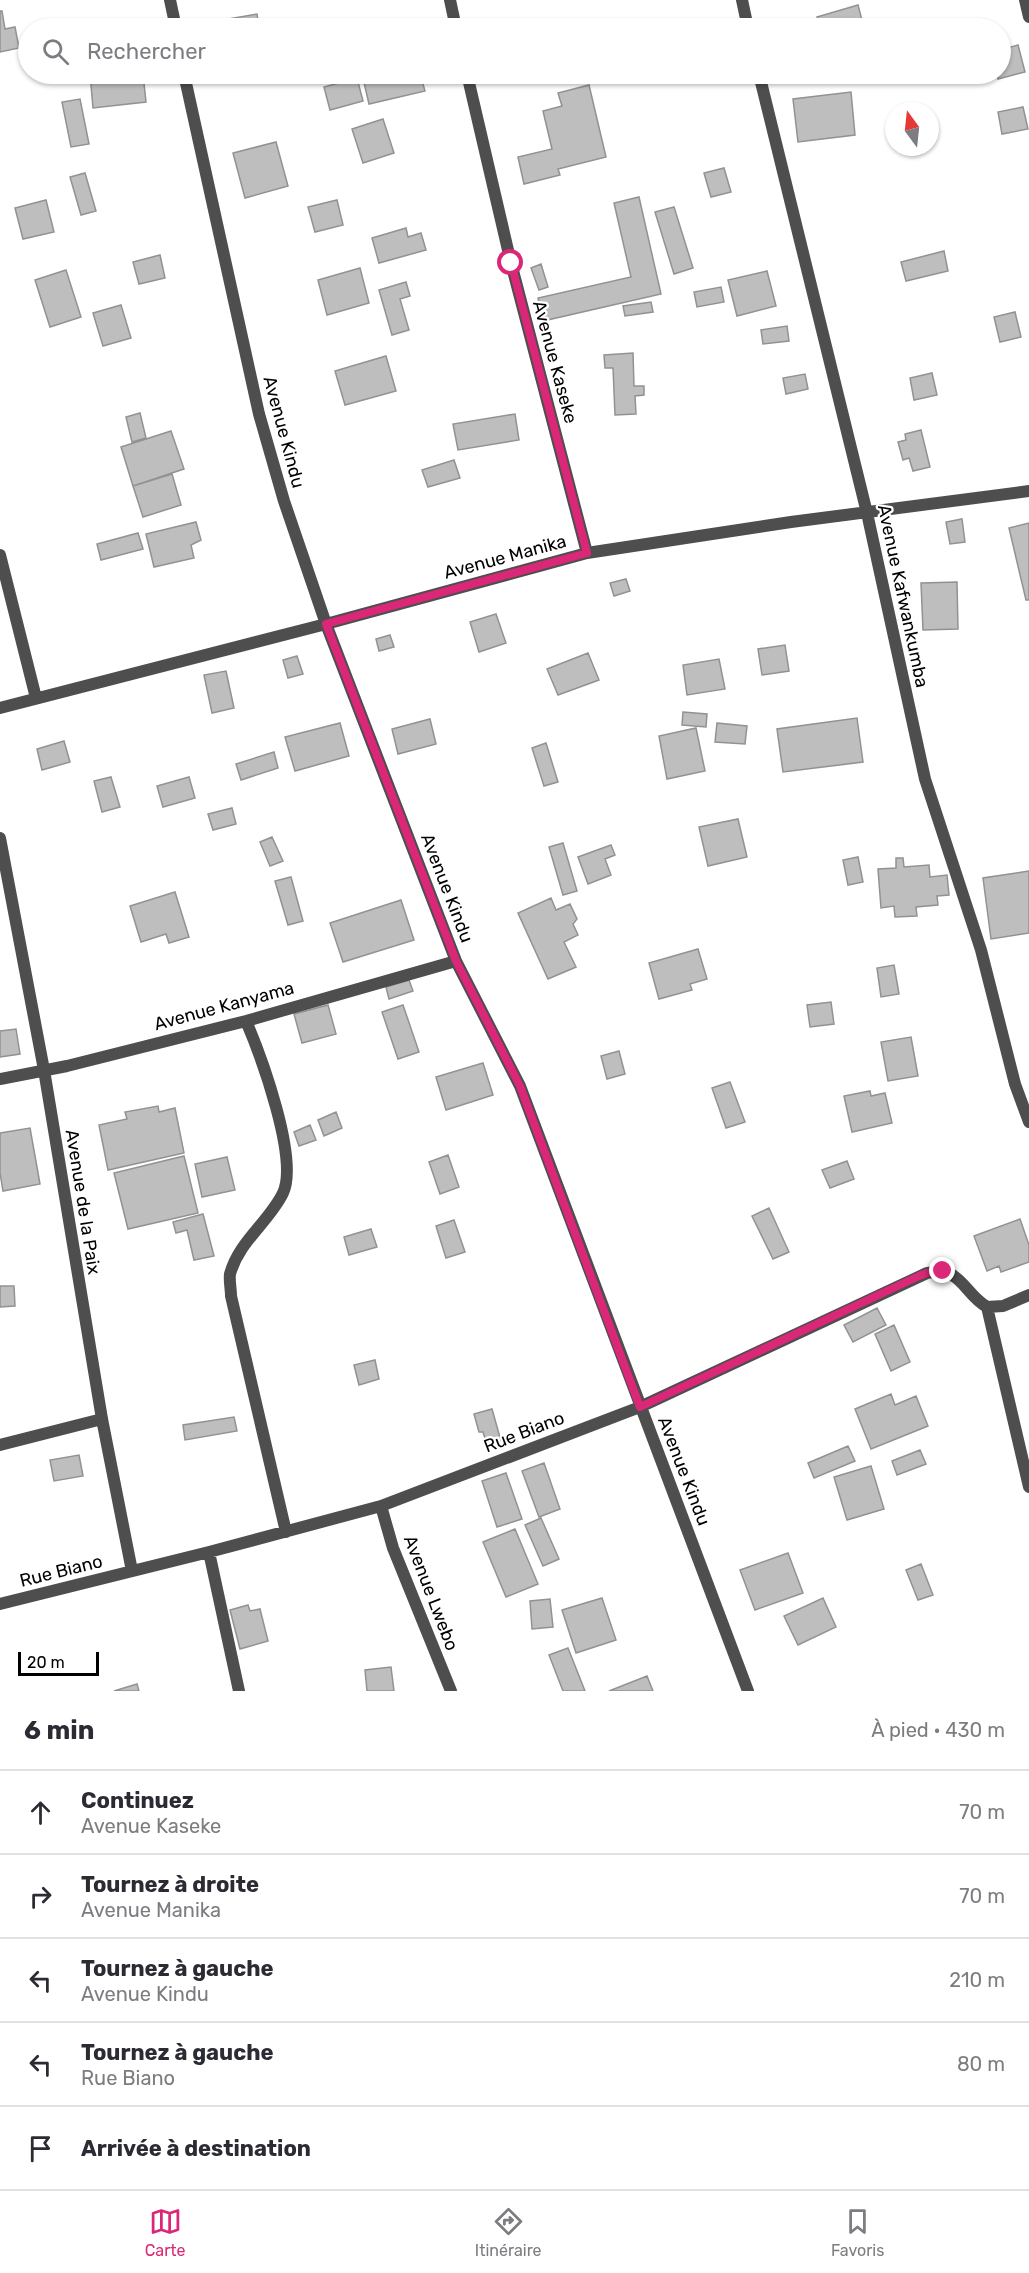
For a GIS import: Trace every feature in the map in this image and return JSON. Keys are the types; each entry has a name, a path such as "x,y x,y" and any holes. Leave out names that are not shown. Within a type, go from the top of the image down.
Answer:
{"street":[{"path":"170,0 174,18"},
{"path":"450,0 454,18"},
{"path":"741,0 746,18"},
{"path":"1025,0 1029,17"},
{"name":"Avenue Kindu","path":"186,84 259,414 284,501 326,624 456,961 520,1086 748,1691"},
{"name":"Avenue Kaseke","path":"469,84 511,263 587,553"},
{"name":"Avenue Kafwankumba","path":"761,84 867,513 925,779 981,950 1015,1084 1029,1122"},
{"name":"Avenue Manika","path":"0,708 326,624 587,553 791,522 1029,492"},
{"path":"0,555 36,698"},
{"name":"Avenue de la Paix","path":"0,837 44,1070 102,1419 132,1571"},
{"name":"Avenue Kanyama","path":"0,1079 246,1021 456,961"},
{"path":"246,1021 261,1056 285,1142 288,1169 283,1192 250,1236 230,1275 231,1296 286,1532"},
{"name":"Rue Biano","path":"0,1604 381,1506 640,1407 927,1273 937,1270 950,1272 987,1307"},
{"path":"1029,1295 1003,1306 987,1307 1029,1486"},
{"path":"0,1445 102,1419"},
{"name":"Avenue Lwebo","path":"381,1506 393,1548 451,1691"},
{"path":"209,1552 238,1691"}],"building":[{"path":"858,5 861,18 817,18"},
{"path":"0,11 2,11 5,29 15,27 18,48 0,52"},
{"path":"257,14 258,18 234,18"},
{"path":"1018,45 1025,72 1011,76 1011,47"},
{"path":"91,84 144,84 146,102 93,108"},
{"path":"335,84 359,84 363,101 330,110 324,87"},
{"path":"364,84 423,84 425,91 369,104"},
{"path":"589,85 606,157 558,169 560,175 524,184 518,157 552,149 543,111 562,106 558,93"},
{"path":"851,92 855,135 798,142 793,99"},
{"path":"80,99 89,144 71,147 62,102"},
{"path":"1023,107 1028,129 1002,134 998,112"},
{"path":"383,119 394,153 363,163 352,129"},
{"path":"276,142 288,186 245,198 233,153"},
{"path":"724,168 731,192 711,197 704,173"},
{"path":"85,173 96,211 81,215 70,177"},
{"path":"639,197 661,294 543,321 538,298 631,277 614,203"},
{"path":"46,200 54,232 23,239 15,208"},
{"path":"337,200 343,225 315,232 308,207"},
{"path":"674,207 693,268 674,274 655,212"},
{"path":"406,228 408,237 421,233 426,250 379,263 372,238"},
{"path":"944,251 948,271 906,281 901,262"},
{"path":"160,255 165,278 139,284 133,262"},
{"path":"541,264 548,287 539,290 531,268"},
{"path":"360,268 369,303 327,315 318,280"},
{"path":"66,270 81,317 50,327 35,280"},
{"path":"767,271 776,306 737,316 728,280"},
{"path":"406,282 410,296 400,299 409,330 392,335 379,290"},
{"path":"721,287 724,302 697,307 694,292"},
{"path":"651,302 653,312 625,316 623,306"},
{"path":"121,305 131,338 103,346 93,313"},
{"path":"1015,312 1021,337 1000,342 994,317"},
{"path":"787,326 789,341 763,344 761,330"},
{"path":"633,353 634,386 644,386 644,395 635,396 636,414 615,415 613,368 605,368 604,355"},
{"path":"386,356 396,391 345,405 335,371"},
{"path":"932,373 937,395 914,400 910,378"},
{"path":"805,374 808,389 786,394 783,378"},
{"path":"140,413 146,438 132,442 126,417"},
{"path":"515,414 519,440 458,450 453,424"},
{"path":"921,430 930,467 913,471 909,458 903,460 898,442 906,440 905,434"},
{"path":"171,431 184,469 133,486 121,447"},
{"path":"454,460 460,478 428,487 422,470"},
{"path":"172,474 181,505 143,517 133,486"},
{"path":"962,519 965,542 950,544 946,522"},
{"path":"196,522 201,540 191,545 194,558 154,567 146,534"},
{"path":"1029,523 1029,600 1026,600 1009,528"},
{"path":"138,533 143,549 101,560 97,544"},
{"path":"626,579 630,591 614,596 610,583"},
{"path":"957,582 958,629 923,630 921,583"},
{"path":"496,614 506,643 479,652 470,622"},
{"path":"390,635 394,647 379,651 376,639"},
{"path":"785,645 789,671 762,675 758,649"},
{"path":"588,653 599,680 558,695 547,669"},
{"path":"297,656 303,674 288,678 283,660"},
{"path":"719,659 725,689 687,695 683,665"},
{"path":"226,671 234,708 212,713 204,675"},
{"path":"683,712 707,714 706,727 682,725"},
{"path":"857,718 863,762 783,772 777,729"},
{"path":"430,719 436,744 398,754 392,729"},
{"path":"340,723 349,756 295,771 285,737"},
{"path":"717,723 747,726 745,744 715,742"},
{"path":"696,728 705,771 667,779 659,736"},
{"path":"64,741 70,762 42,770 37,749"},
{"path":"546,743 558,782 544,786 532,748"},
{"path":"274,752 278,768 241,780 236,764"},
{"path":"111,777 120,807 102,812 94,781"},
{"path":"189,777 195,798 163,807 157,786"},
{"path":"232,808 236,824 213,830 208,814"},
{"path":"738,819 747,857 708,866 699,827"},
{"path":"272,837 283,861 270,866 260,842"},
{"path":"563,843 577,891 563,895 549,847"},
{"path":"611,845 615,855 605,859 611,875 588,884 578,857"},
{"path":"858,857 863,882 848,885 843,860"},
{"path":"896,858 903,858 904,867 929,865 930,877 947,875 949,895 937,896 938,905 916,907 917,916 895,917 894,906 881,908 878,869 896,868"},
{"path":"1029,871 1029,933 991,939 983,878"},
{"path":"291,877 303,921 288,925 275,881"},
{"path":"175,892 189,937 169,943 166,934 141,942 130,906"},
{"path":"551,898 556,910 570,904 577,919 573,924 578,935 564,942 576,967 548,979 518,913"},
{"path":"401,900 414,940 343,962 330,923"},
{"path":"698,949 707,979 690,984 692,990 659,999 649,963"},
{"path":"894,965 899,994 881,997 877,968"},
{"path":"409,980 413,991 389,999 386,987"},
{"path":"831,1002 834,1024 810,1027 807,1005"},
{"path":"328,1005 336,1034 302,1043 294,1014"},
{"path":"403,1005 419,1052 398,1059 382,1012"},
{"path":"16,1029 20,1054 0,1057 0,1031"},
{"path":"911,1037 918,1076 888,1081 881,1042"},
{"path":"619,1051 625,1074 607,1079 601,1056"},
{"path":"483,1063 493,1095 446,1110 436,1077"},
{"path":"730,1082 745,1122 726,1128 712,1088"},
{"path":"870,1091 871,1096 885,1093 892,1123 852,1132 844,1096"},
{"path":"158,1106 159,1112 175,1108 184,1153 108,1170 99,1125 127,1119 125,1112"},
{"path":"336,1112 342,1128 324,1136 318,1120"},
{"path":"310,1125 316,1140 299,1146 294,1132"},
{"path":"30,1128 40,1184 3,1191 0,1173 0,1133"},
{"path":"448,1155 459,1187 440,1194 429,1162"},
{"path":"184,1156 198,1213 128,1229 114,1173"},
{"path":"227,1157 235,1190 202,1197 195,1164"},
{"path":"847,1161 854,1179 830,1188 822,1170"},
{"path":"769,1208 789,1252 773,1259 752,1216"},
{"path":"203,1214 214,1256 194,1260 187,1230 176,1233 173,1222"},
{"path":"1020,1219 1029,1245 1029,1262 1001,1272 999,1266 987,1271 974,1236"},
{"path":"454,1220 465,1252 446,1258 436,1226"},
{"path":"371,1229 377,1247 349,1255 344,1237"},
{"path":"0,1286 14,1286 15,1306 0,1307"},
{"path":"877,1308 886,1325 853,1342 844,1325"},
{"path":"894,1325 910,1362 891,1371 875,1334"},
{"path":"375,1360 379,1379 359,1385 354,1365"},
{"path":"891,1394 895,1405 916,1396 928,1426 871,1449 855,1409"},
{"path":"492,1409 501,1441 487,1445 483,1432 479,1432 474,1414"},
{"path":"234,1417 237,1431 185,1440 183,1425"},
{"path":"848,1446 855,1461 814,1478 808,1463"},
{"path":"920,1450 926,1464 897,1475 892,1461"},
{"path":"79,1455 83,1476 54,1481 50,1460"},
{"path":"544,1463 560,1509 539,1517 522,1471"},
{"path":"871,1466 884,1509 847,1520 834,1477"},
{"path":"506,1473 522,1519 497,1527 482,1481"},
{"path":"541,1518 559,1559 543,1566 525,1525"},
{"path":"515,1529 538,1584 506,1597 483,1542"},
{"path":"788,1553 803,1593 755,1610 740,1570"},
{"path":"921,1564 933,1595 918,1600 906,1570"},
{"path":"602,1598 616,1640 576,1653 562,1610"},
{"path":"823,1598 836,1627 798,1645 784,1616"},
{"path":"550,1599 553,1627 532,1629 530,1601"},
{"path":"248,1605 250,1611 260,1609 268,1641 240,1649 230,1610"},
{"path":"568,1648 585,1691 563,1691 549,1655"},
{"path":"391,1667 394,1691 367,1691 365,1670"},
{"path":"647,1676 653,1691 609,1691"},
{"path":"137,1684 139,1691 114,1691"}],"route":[{"path":"511,263 587,553 326,624 456,961 520,1086 640,1407 919,1276 937,1270 943,1271"}]}
